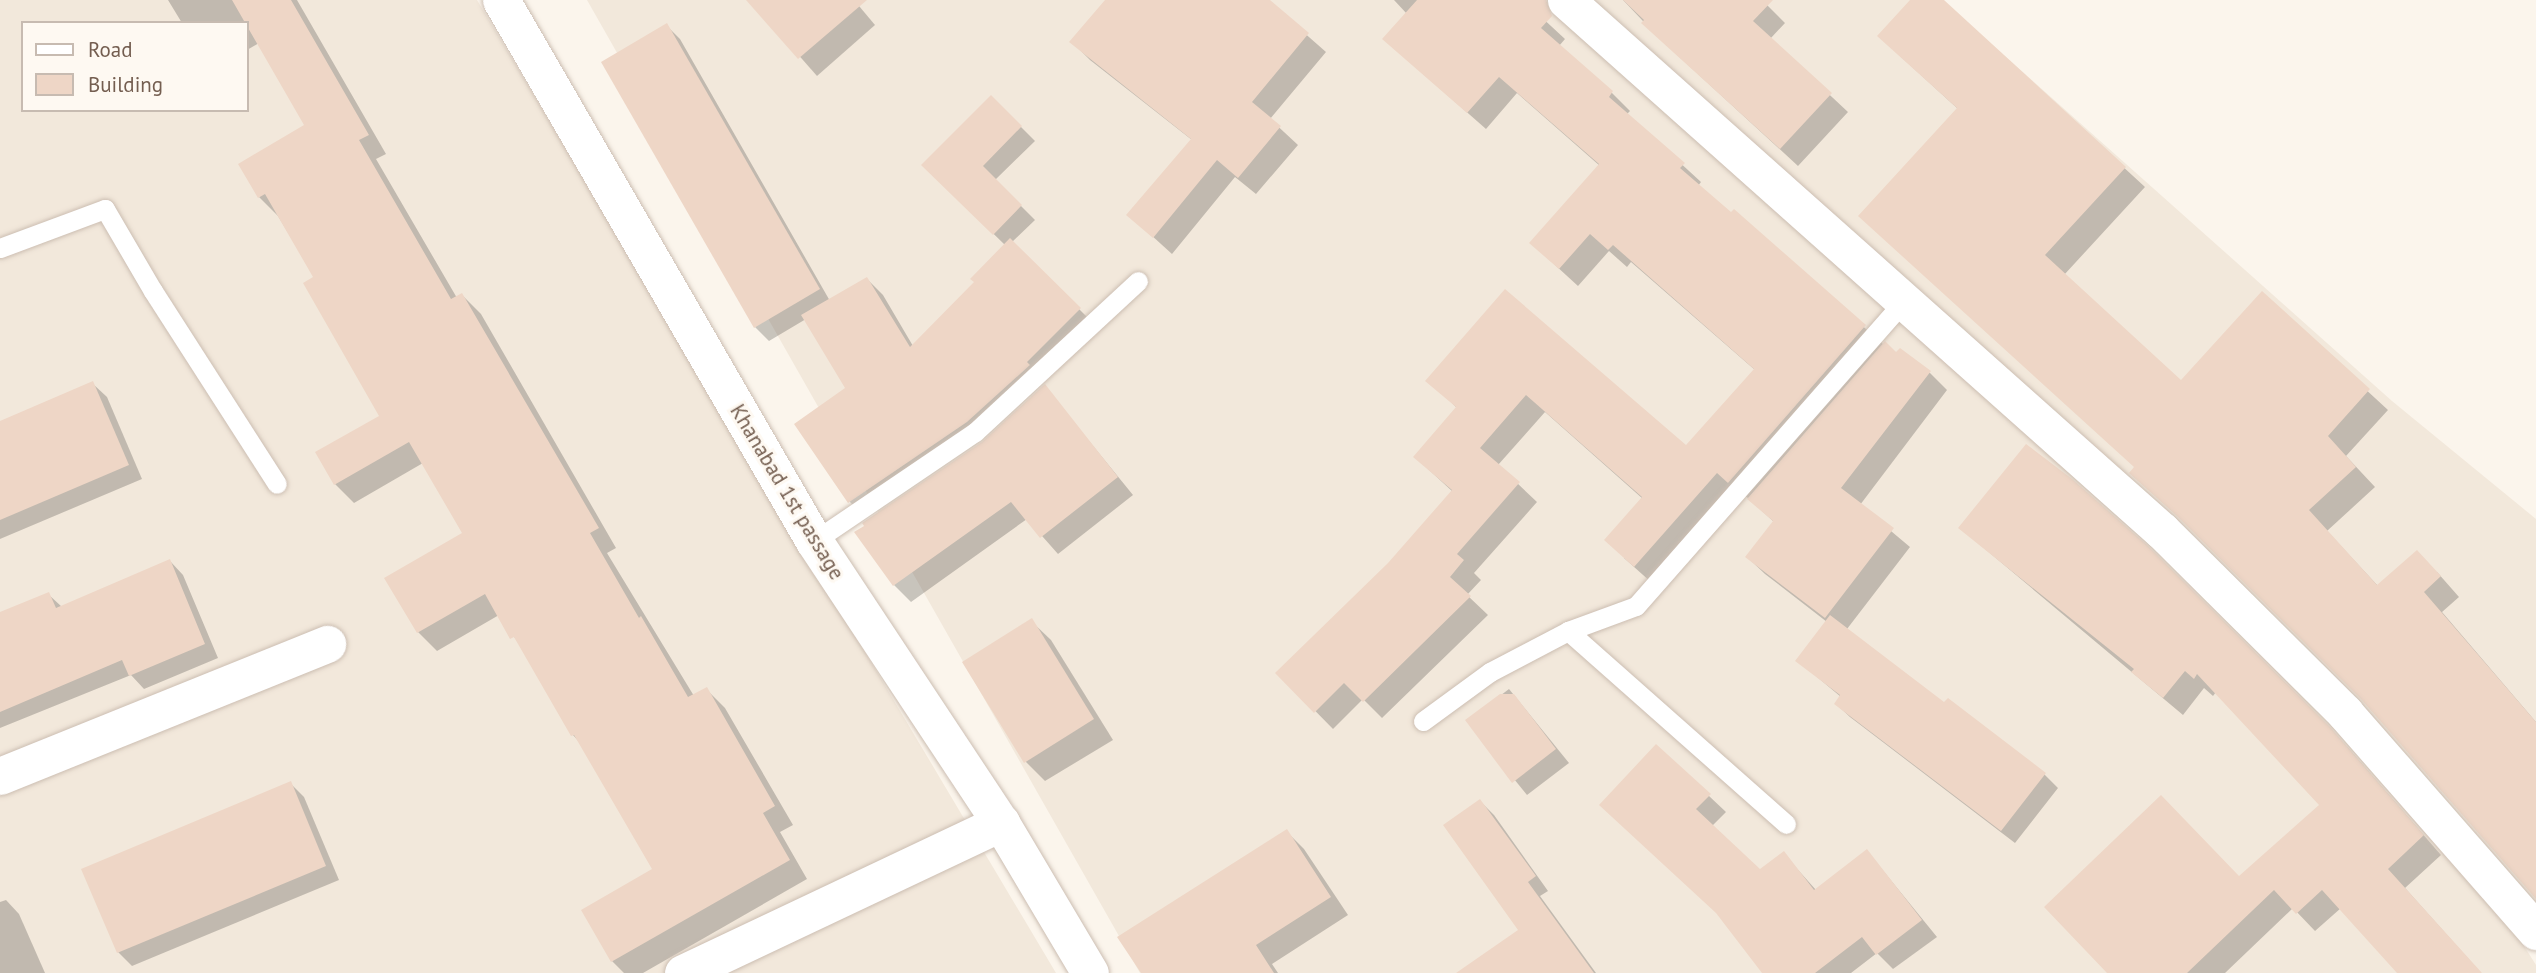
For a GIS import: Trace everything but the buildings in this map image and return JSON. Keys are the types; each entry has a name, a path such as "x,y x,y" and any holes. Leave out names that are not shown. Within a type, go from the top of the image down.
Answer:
{"street":[{"name":"Khanabad 1st passage","path":"502,0 814,541 1001,824 1090,973"},
{"path":"1566,0 2162,531 2326,694 2536,931"},
{"path":"0,776 327,643"},
{"path":"684,973 1001,824"}],"lane":[{"path":"0,248 105,209 153,291 277,484"},
{"path":"814,541 975,432 1138,281"},
{"path":"1423,721 1490,672 1568,631 1636,606 1903,302"},
{"path":"1568,631 1786,824"}],"shaded area":[{"path":"0,0 477,0 1056,973 0,973"},
{"path":"587,0 1942,0 2392,401 2536,519 2536,938 2524,946 2536,965 2536,973 1140,973"}]}
